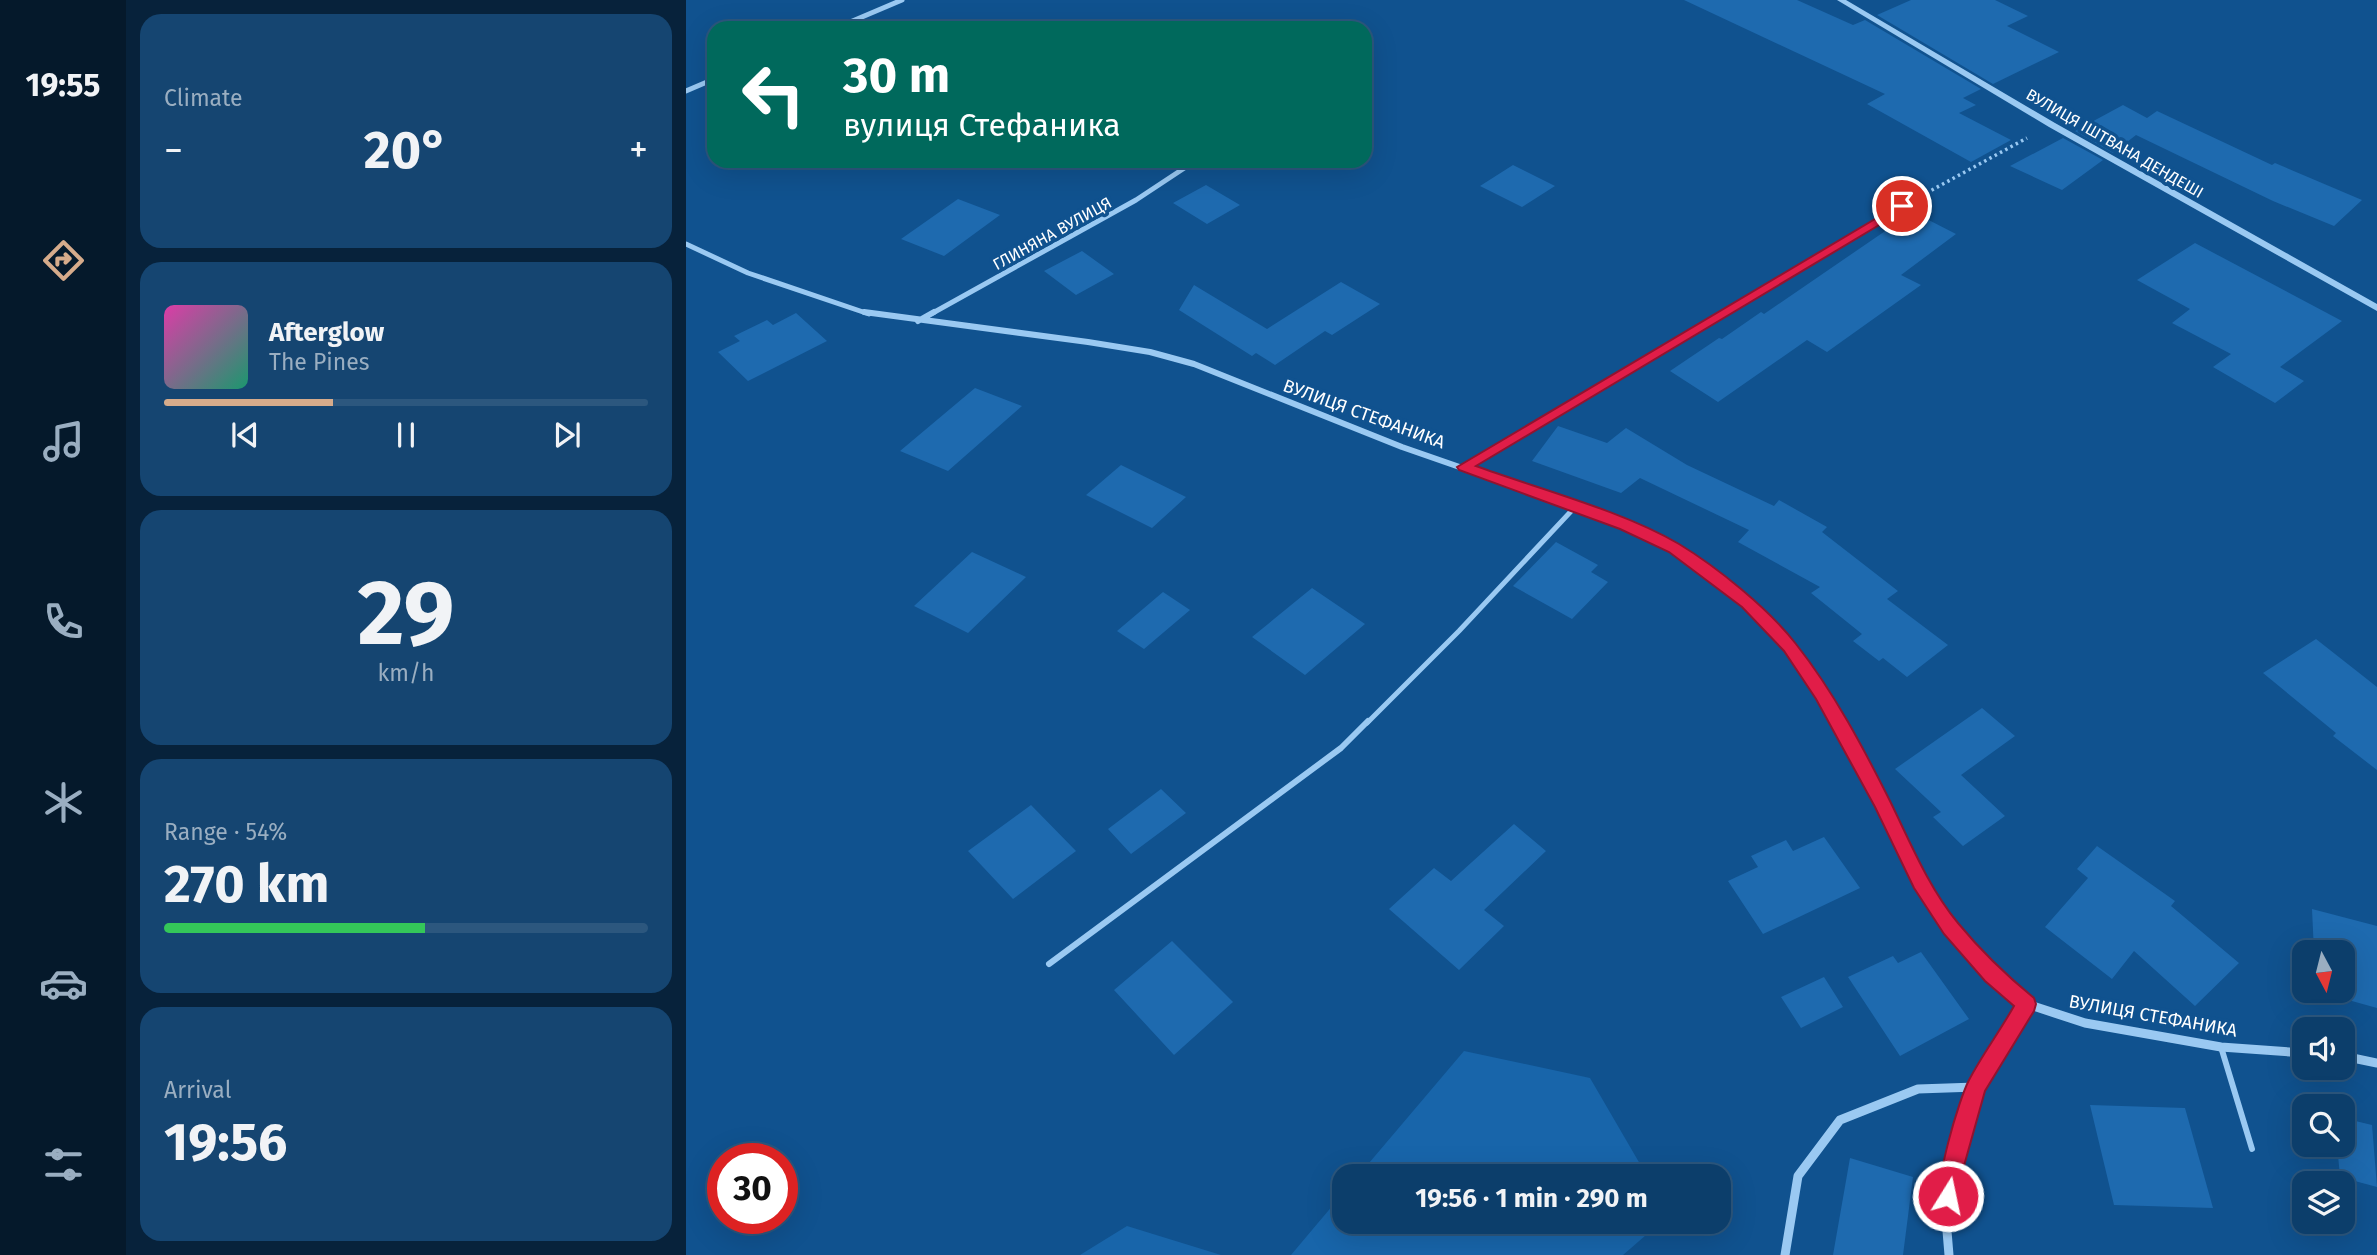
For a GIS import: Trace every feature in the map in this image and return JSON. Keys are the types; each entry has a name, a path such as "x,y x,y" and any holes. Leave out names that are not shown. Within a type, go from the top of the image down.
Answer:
{"street":[{"path":"852,21 902,0"},
{"name":"ВУЛИЦЯ ІШТВАНА ДЕНДЕШІ","path":"1841,0 2052,125 2377,308"},
{"path":"686,91 707,82"},
{"name":"ГЛИНЯНА ВУЛИЦЯ","path":"917,321 1136,200 1184,168"},
{"path":"1464,467 1902,206"},
{"name":"ВУЛИЦЯ СТЕФАНИКА","path":"686,244 748,272 869,314 1088,341 1183,361 1402,447 1626,525 1674,548 1748,603 1789,646 1822,694 1881,802 1920,882 1950,928 1992,975 2027,1004 2085,1023 2221,1047 2292,1052"},
{"path":"1949,1255 1946,1219 1951,1173 1976,1087 2027,1004"},
{"path":"2355,1058 2377,1063"},
{"path":"1785,1255 1798,1176 1840,1120 1918,1089 1976,1087"}],"lane":[{"path":"1049,964 1341,748 1458,631 1575,507"},
{"path":"2221,1047 2252,1149"}],"path":[{"path":"1902,206 2052,125"}],"shaded area":[{"path":"1464,1051 1590,1078 1640,1164 1368,1164"},
{"path":"1332,1206 1332,1234 1647,1234 1623,1255 1291,1255"},
{"path":"1127,1226 1221,1255 1080,1255"}],"building":[{"path":"1684,0 1797,0 1853,25 1865,20 1981,89 1963,98 1976,105 1959,113 2011,140 1971,162 1867,104 1885,94"},
{"path":"1911,0 1995,0 2028,16 2007,26 2059,52 1993,84 1877,15"},
{"path":"2123,105 2147,118 2157,111 2272,165 2275,163 2362,200 2334,226 2273,201 2136,135 2113,153 2075,131"},
{"path":"2063,138 2103,160 2062,190 2010,166"},
{"path":"1513,165 1555,186 1522,207 1480,186"},
{"path":"1206,185 1240,205 1207,224 1173,203"},
{"path":"958,199 1000,215 944,256 901,239"},
{"path":"1913,212 1956,234 1901,275 1921,285 1827,352 1807,340 1718,402 1670,371 1761,312 1764,314"},
{"path":"2195,243 2342,321 2280,367 2304,381 2275,403 2213,367 2231,354 2172,323 2190,309 2137,280"},
{"path":"1082,251 1114,274 1076,295 1044,271"},
{"path":"1341,282 1380,304 1332,335 1325,331 1275,365 1256,353 1252,356 1179,310 1194,285 1267,329"},
{"path":"796,313 827,341 748,381 718,352 740,341 734,336 767,320 773,325"},
{"path":"975,388 1022,406 948,471 900,451"},
{"path":"1558,426 1607,443 1626,428 1687,465 1774,506 1779,500 1827,527 1822,532 1898,591 1887,599 1948,645 1907,677 1883,658 1879,661 1853,641 1862,634 1811,593 1820,587 1738,542 1749,530 1640,478 1621,493 1532,461"},
{"path":"1121,465 1186,497 1152,528 1086,495"},
{"path":"1556,542 1598,565 1591,572 1608,582 1572,619 1513,586"},
{"path":"972,552 1026,577 968,633 914,606"},
{"path":"1312,588 1365,624 1305,675 1252,637"},
{"path":"1163,592 1190,610 1144,649 1117,631"},
{"path":"2316,639 2377,687 2377,770 2333,736 2336,733 2263,673"},
{"path":"1982,708 2015,736 1961,775 2005,816 1963,846 1933,817 1941,812 1895,769"},
{"path":"1161,789 1186,813 1131,854 1108,829"},
{"path":"1031,805 1076,851 1013,899 968,851"},
{"path":"1514,824 1546,851 1484,910 1504,926 1459,970 1389,909 1434,868 1451,881"},
{"path":"1824,837 1860,888 1763,934 1728,881 1758,867 1751,856 1786,840 1793,851"},
{"path":"2097,846 2175,901 2171,906 2239,963 2195,1006 2134,951 2112,979 2045,927 2088,878 2077,869"},
{"path":"2312,909 2377,926 2377,1008 2356,1002 2356,940 2313,940"},
{"path":"1172,941 1233,1002 1174,1055 1114,990"},
{"path":"1921,952 1969,1019 1900,1056 1848,977 1893,956 1898,963"},
{"path":"1824,977 1843,1007 1801,1028 1781,997"},
{"path":"2090,1105 2185,1108 2213,1208 2114,1205"},
{"path":"2355,1121 2372,1125 2377,1187 2355,1181 2355,1171 2339,1171 2338,1157 2355,1157"},
{"path":"1850,1158 1913,1177 1903,1255 1833,1255"}],"route":[{"path":"1902,206 1464,467 1626,525 1674,548 1748,603 1789,646 1822,694 1881,802 1920,882 1950,928 1992,975 2027,1004 1976,1087 1951,1173 1948,1196"}]}
